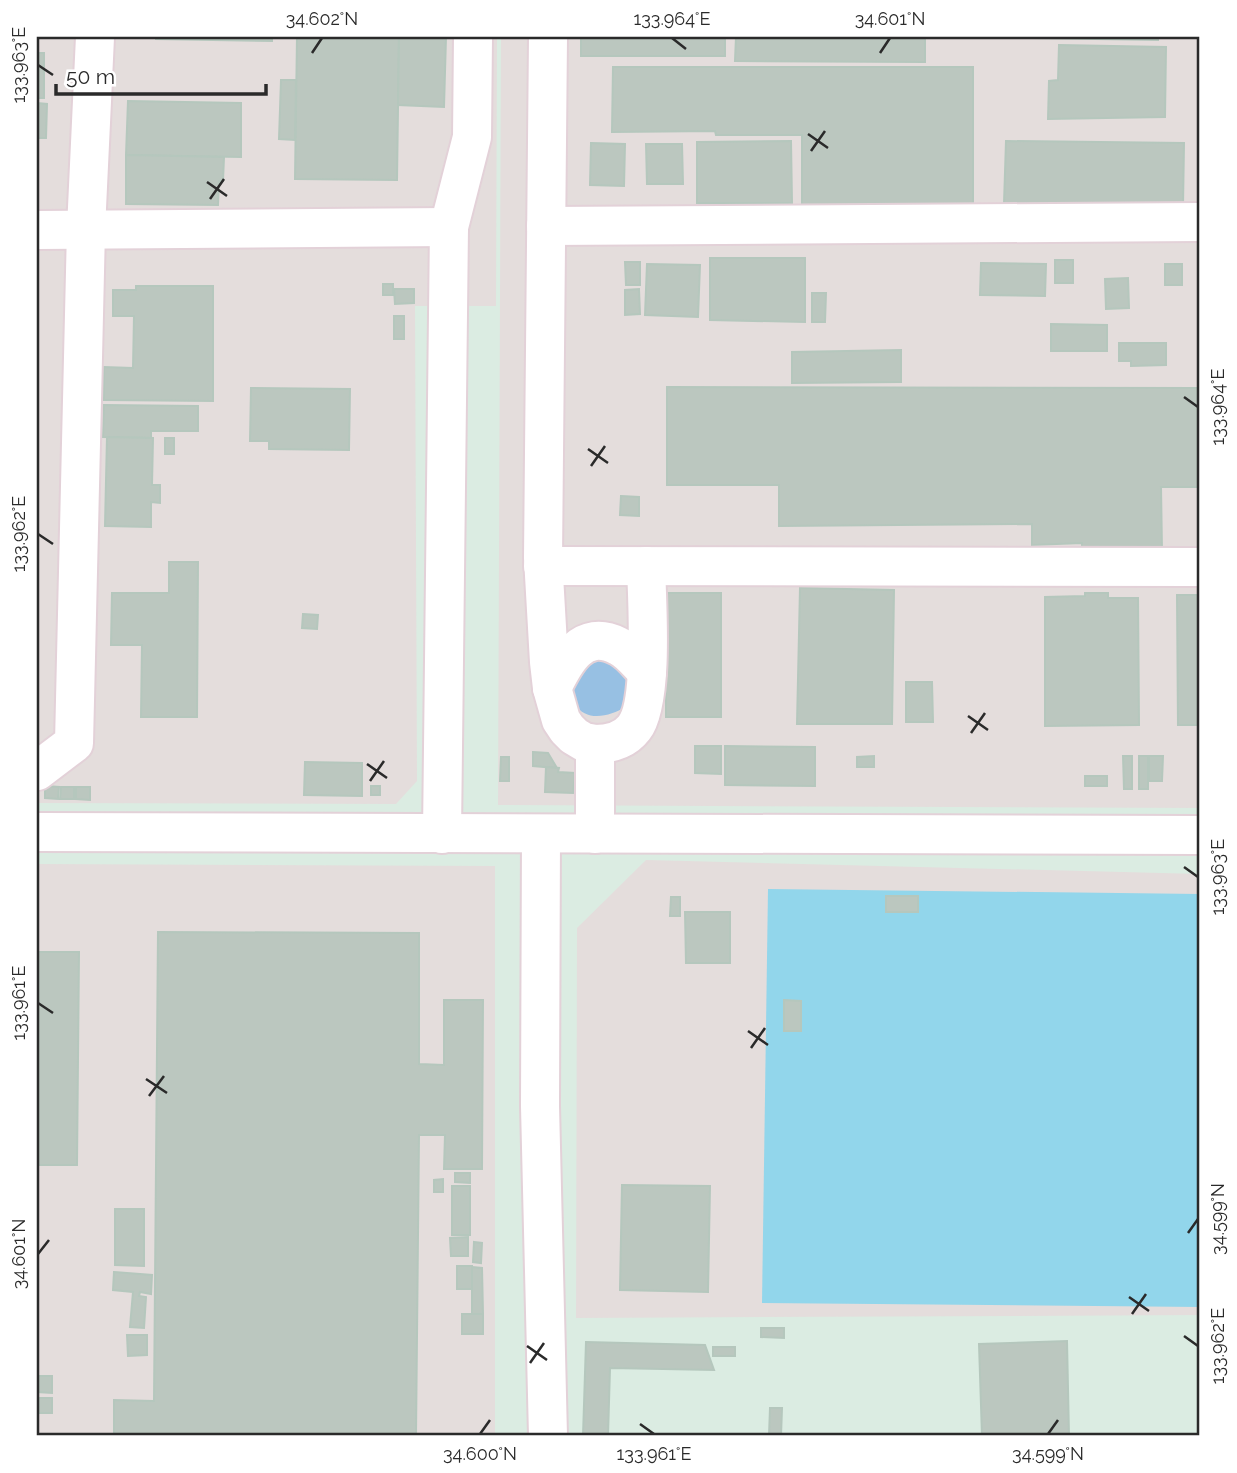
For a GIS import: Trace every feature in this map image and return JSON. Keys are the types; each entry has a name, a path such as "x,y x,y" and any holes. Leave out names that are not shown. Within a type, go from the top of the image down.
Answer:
{"street":[{"path":"37,771 74,743 86,229 95,37"},
{"path":"442,834 449,227 472,137 473,37"},
{"path":"548,37 543,566 552,688 561,720 574,736 584,741 607,744 626,736 634,729 642,711 647,672 646,566"},
{"path":"546,226 1200,222"},
{"path":"37,230 449,227"},
{"path":"543,566 1200,567"},
{"path":"552,688 569,656 579,647 593,642 602,641 619,646 647,672"},
{"path":"594,834 595,744"},
{"path":"37,832 1200,835"},
{"path":"541,834 540,1106 548,1436"}],"shaded area":[{"path":"37,37 497,37 496,306 415,306 417,781 396,804 37,803"},
{"path":"501,37 1200,37 1200,808 498,805"},
{"path":"580,654 631,664 625,707 599,716 585,714 580,710 572,698 568,672"},
{"path":"646,860 1200,874 1200,1315 576,1318 577,928"},
{"path":"37,864 495,866 495,1436 37,1436"},
{"path":"768,889 1200,894 1200,1307 762,1303"}],"building":[{"path":"272,37 272,41 156,39"},
{"path":"297,37 399,37 397,180 295,179"},
{"path":"399,37 446,37 444,107 398,105"},
{"path":"581,37 725,37 725,56 581,56"},
{"path":"736,37 925,37 925,62 735,61"},
{"path":"967,37 1158,37 1158,40"},
{"path":"1059,45 1166,47 1165,117 1048,119 1049,81 1058,80"},
{"path":"37,53 44,53 44,98 37,98"},
{"path":"613,67 973,67 973,206 802,206 802,135 716,135 715,131 612,132"},
{"path":"281,80 296,80 295,140 279,139"},
{"path":"128,101 241,103 241,157 126,155"},
{"path":"37,103 47,104 46,138 38,138"},
{"path":"791,141 792,203 697,203 697,142"},
{"path":"1006,141 1184,143 1183,207 1004,204"},
{"path":"591,143 625,144 624,186 590,185"},
{"path":"646,144 682,144 683,184 647,184"},
{"path":"126,155 224,157 218,205 126,204"},
{"path":"710,258 805,258 805,322 710,320"},
{"path":"1055,260 1073,260 1073,283 1055,283"},
{"path":"625,262 640,262 640,285 626,285"},
{"path":"981,263 1046,264 1045,296 980,295"},
{"path":"647,264 700,265 698,317 645,315"},
{"path":"1165,264 1182,264 1182,285 1165,285"},
{"path":"1128,278 1129,308 1106,309 1105,279"},
{"path":"383,284 393,284 393,295 383,295"},
{"path":"136,286 213,286 213,401 104,400 104,367 133,368 134,316 113,316 113,290 136,290"},
{"path":"394,289 414,289 414,303 395,304"},
{"path":"639,289 640,314 625,315 625,290"},
{"path":"812,293 826,293 825,322 812,322"},
{"path":"394,316 404,316 404,339 394,339"},
{"path":"1051,324 1107,325 1107,351 1051,351"},
{"path":"1119,343 1166,343 1166,365 1131,366 1131,361 1119,361"},
{"path":"901,350 901,382 792,383 792,352"},
{"path":"667,387 1200,388 1200,487 1161,487 1162,551 1082,552 1082,543 1032,545 1032,524 779,526 779,485 667,485"},
{"path":"251,388 350,389 349,450 269,449 269,441 250,441"},
{"path":"104,405 198,406 198,431 151,431 151,438 103,437"},
{"path":"107,437 153,438 152,485 160,485 160,503 151,502 151,527 105,526"},
{"path":"165,438 174,438 174,454 165,454"},
{"path":"621,496 639,497 639,516 620,515"},
{"path":"169,562 198,562 197,717 141,717 142,645 111,645 112,593 169,593"},
{"path":"800,588 894,590 892,724 797,724"},
{"path":"666,593 721,593 721,717 666,717"},
{"path":"1085,593 1108,593 1108,598 1138,598 1139,725 1045,726 1045,597 1085,596"},
{"path":"1177,595 1200,595 1200,725 1178,725"},
{"path":"303,614 318,615 317,629 302,628"},
{"path":"906,682 932,682 933,722 906,722"},
{"path":"695,746 721,746 721,774 695,773"},
{"path":"725,746 815,747 815,786 725,785"},
{"path":"533,752 548,753 557,768 533,766"},
{"path":"874,756 874,767 857,767 857,757"},
{"path":"1123,756 1132,756 1132,789 1124,789"},
{"path":"1139,756 1148,756 1148,789 1139,789"},
{"path":"1149,756 1163,756 1162,781 1149,781"},
{"path":"501,757 509,757 509,781 500,781"},
{"path":"305,762 362,763 362,796 304,795"},
{"path":"546,767 559,768 558,772 575,773 573,793 545,792"},
{"path":"1085,776 1107,776 1107,786 1085,786"},
{"path":"45,786 59,787 58,799 45,798"},
{"path":"371,786 380,786 380,795 371,795"},
{"path":"61,787 74,787 74,799 60,799"},
{"path":"76,787 90,787 90,800 76,799"},
{"path":"886,896 918,896 918,912 886,912"},
{"path":"671,897 680,897 680,916 670,916"},
{"path":"685,912 730,912 730,963 686,963"},
{"path":"158,932 419,933 419,1064 444,1065 444,1000 483,1000 482,1169 444,1169 445,1135 419,1135 416,1436 114,1436 114,1400 154,1401"},
{"path":"37,952 79,952 77,1165 37,1165"},
{"path":"784,1000 801,1001 801,1031 784,1031"},
{"path":"455,1173 470,1173 470,1183 455,1182"},
{"path":"443,1179 443,1192 434,1192 434,1180"},
{"path":"622,1185 710,1186 708,1292 620,1290"},
{"path":"452,1186 470,1186 470,1235 452,1235"},
{"path":"115,1209 144,1209 144,1266 115,1265"},
{"path":"468,1237 468,1256 451,1256 450,1238"},
{"path":"474,1242 482,1243 481,1263 473,1262"},
{"path":"457,1266 472,1266 472,1289 457,1289"},
{"path":"472,1267 482,1268 483,1314 472,1314"},
{"path":"114,1272 152,1275 151,1294 140,1292 139,1296 146,1297 144,1328 130,1327 133,1292 113,1290"},
{"path":"462,1314 483,1314 483,1334 462,1334"},
{"path":"761,1328 784,1328 784,1338 761,1337"},
{"path":"127,1335 147,1335 147,1355 128,1356"},
{"path":"1067,1341 1069,1436 982,1436 979,1344"},
{"path":"586,1342 705,1345 714,1370 610,1368 608,1436 583,1436"},
{"path":"713,1347 735,1347 735,1356 713,1356"},
{"path":"37,1376 52,1376 52,1393 37,1392"},
{"path":"38,1398 52,1398 52,1413 38,1413"},
{"path":"770,1408 782,1408 781,1436 769,1436"}]}
